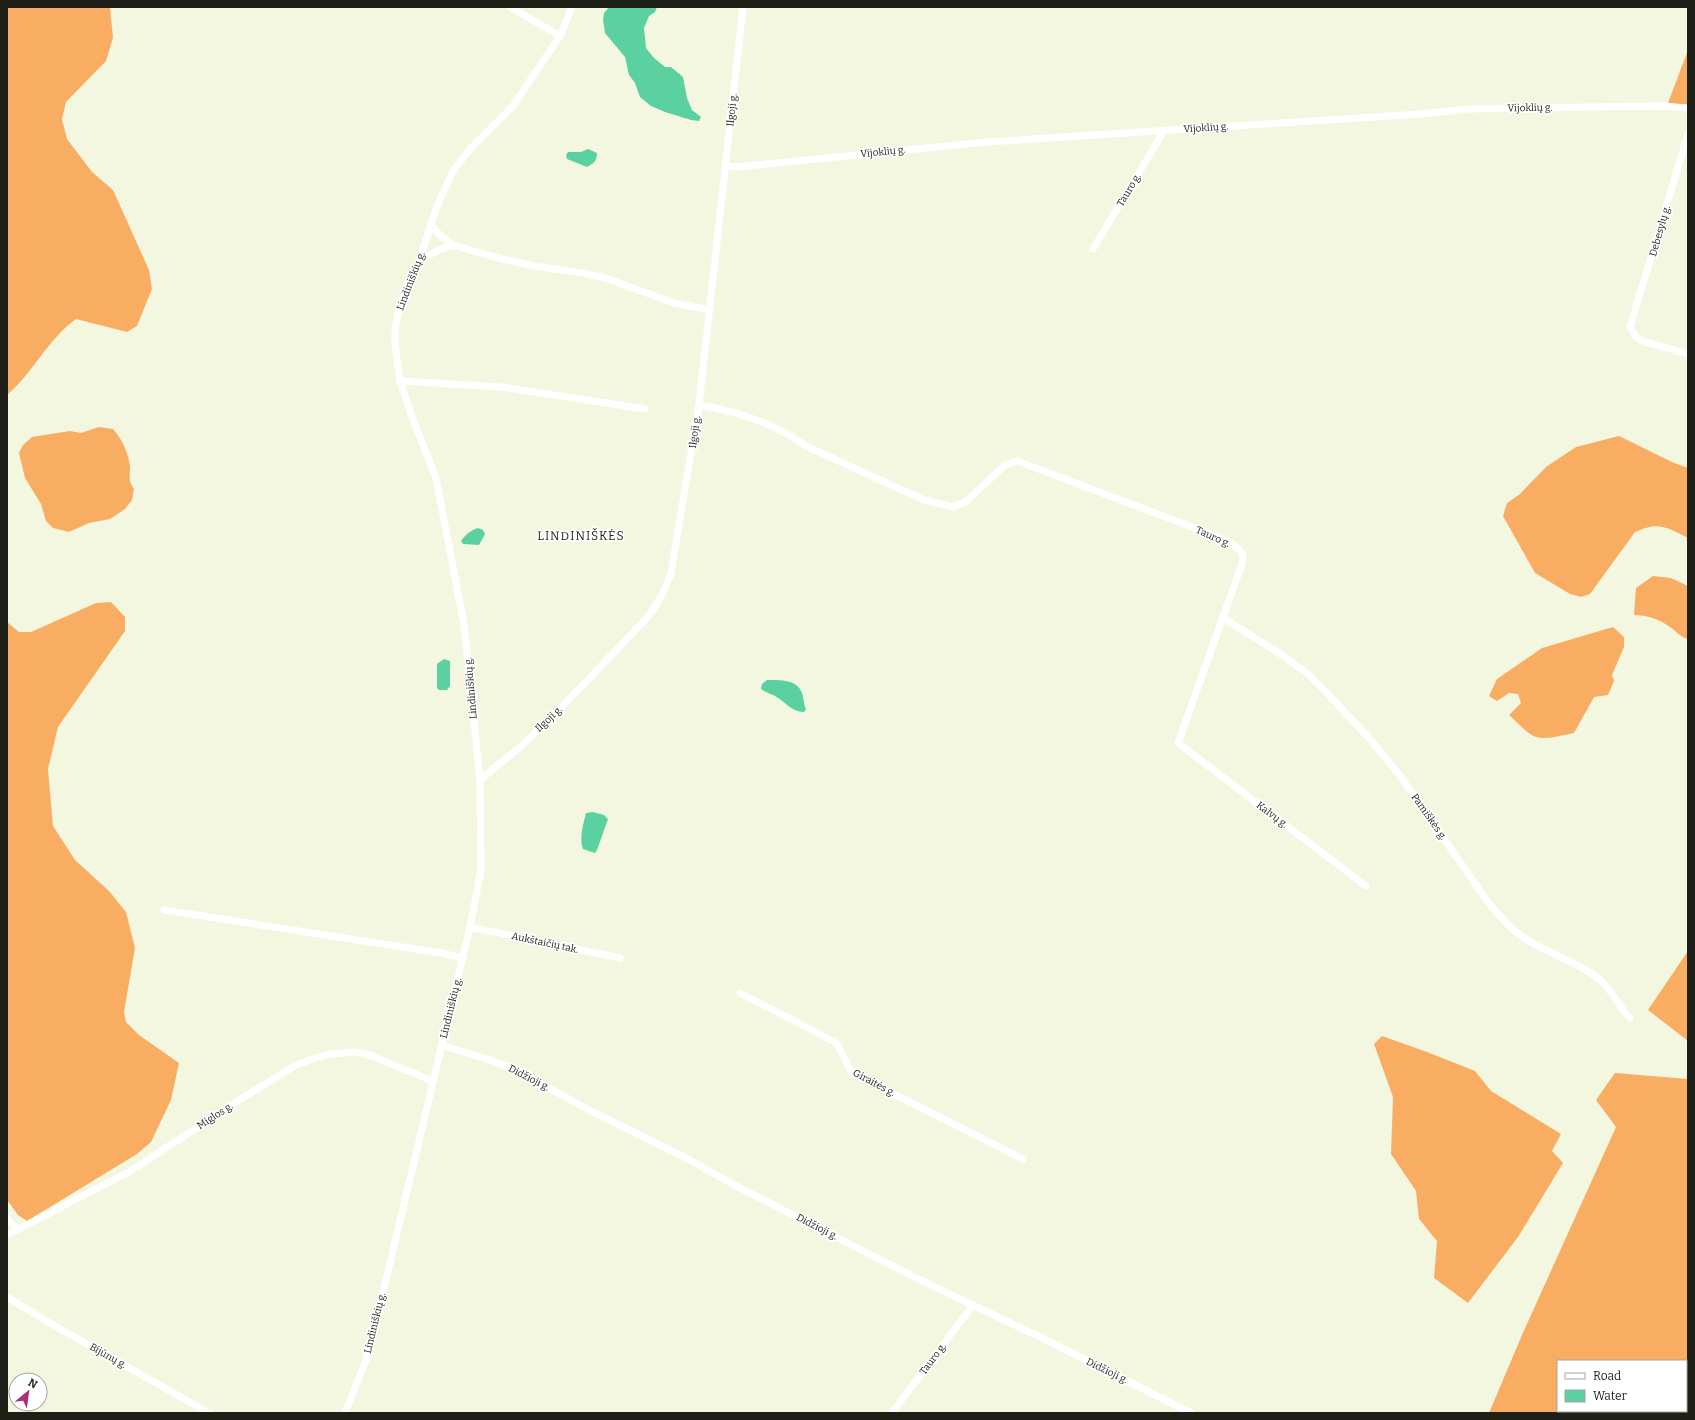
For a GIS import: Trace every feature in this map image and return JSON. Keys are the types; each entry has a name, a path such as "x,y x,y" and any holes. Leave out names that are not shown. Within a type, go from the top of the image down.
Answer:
{"street":[{"path":"510,7 560,36"},
{"name":"Lindiniškių g.","path":"345,1413 366,1360 463,958 481,870 480,780 464,624 442,505 431,465 412,417 400,381 395,330 405,291 419,262 432,226 437,206 453,170 470,149 513,106 560,36 572,7"},
{"name":"Ilgoji g.","path":"480,780 520,747 560,709 644,622 659,602 671,573 699,405 743,7"},
{"name":"Vijoklių g.","path":"726,166 736,167 987,142 1421,114 1468,108 1659,106 1688,108"},
{"name":"Tauro g.","path":"1093,249 1164,131"},
{"name":"Debesylų g.","path":"1688,134 1630,328 1637,338 1688,354"},
{"path":"432,226 453,246 534,266 583,273 608,279 674,303 710,310"},
{"path":"419,262 428,254 453,246"},
{"path":"400,381 502,387 645,409"},
{"name":"Tauro g.","path":"699,405 768,424 789,434 806,446 924,500 953,507 967,501 1005,465 1017,461 1179,522 1229,542 1238,548 1243,556 1242,564 1178,743"},
{"name":"Pamiškės g.","path":"1223,618 1279,653 1308,674 1348,715 1398,773 1488,902 1503,920 1520,935 1574,963 1600,980 1608,988 1630,1018"},
{"name":"Kalvų g.","path":"1178,743 1366,886"},
{"path":"164,910 441,953 463,958"},
{"name":"Aukštaičių tak.","path":"470,927 620,958"},
{"name":"Giraitės g.","path":"740,993 835,1042 841,1049 845,1064 852,1073 1023,1158"},
{"name":"Didžioji g.","path":"441,1045 493,1061 518,1071 591,1111 686,1158 740,1188 918,1279 1191,1413"},
{"name":"Miglos g.","path":"7,1235 129,1172 244,1097 296,1065 312,1058 330,1054 354,1052 370,1055 433,1081"},
{"path":"7,1218 17,1230"},
{"name":"Bijūnų g.","path":"7,1297 48,1322 209,1413"},
{"name":"Tauro g.","path":"892,1413 973,1305"}],"shaded area":[{"path":"7,7 110,7 113,38 106,61 66,102 62,119 67,139 92,172 113,190 149,270 152,289 137,326 127,332 76,319 57,336 25,377 7,395"},
{"path":"1688,50 1688,105 1668,103"},
{"path":"99,427 113,429 124,447 130,467 130,481 134,489 132,500 125,509 110,519 89,523 69,532 53,528 46,521 41,504 25,478 19,453 23,445 32,437 70,431 81,433"},
{"path":"1619,436 1672,462 1688,468 1688,538 1668,528 1657,526 1635,532 1590,594 1581,597 1570,594 1535,573 1503,516 1507,503 1520,494 1546,467 1576,447"},
{"path":"1653,576 1671,578 1688,586 1688,639 1662,622 1644,616 1634,615 1636,588"},
{"path":"111,602 125,617 125,631 58,727 48,769 53,826 75,860 109,891 126,912 135,948 124,1012 126,1022 139,1035 179,1063 171,1100 151,1142 137,1154 27,1221 18,1215 7,1200 7,622 19,632 31,632 96,603"},
{"path":"1613,627 1624,637 1624,647 1612,675 1614,681 1608,695 1594,697 1574,733 1550,738 1536,737 1525,730 1509,715 1521,703 1518,694 1509,693 1497,701 1489,696 1497,679 1542,648"},
{"path":"1688,951 1688,1041 1648,1010"},
{"path":"1382,1036 1475,1071 1491,1091 1561,1134 1552,1151 1563,1163 1518,1237 1468,1303 1434,1278 1437,1241 1419,1219 1416,1191 1391,1154 1393,1097 1374,1044"},
{"path":"1615,1073 1688,1079 1688,1413 1489,1413 1522,1335 1616,1127 1596,1100"}],"water":[{"path":"609,7 657,7 655,12 649,16 644,28 646,48 654,58 665,67 671,67 683,77 687,98 692,110 701,117 699,121 665,112 651,106 640,97 635,83 629,75 625,57 605,33 603,20 604,13"},
{"path":"588,149 597,153 597,156 595,162 587,167 567,159 566,155 568,152 581,152"},
{"path":"478,528 483,530 485,534 479,545 463,544 461,541 464,537 471,531"},
{"path":"444,659 450,661 450,686 447,690 439,690 437,688 437,664"},
{"path":"767,680 791,682 799,687 806,709 804,712 791,708 777,697 761,689 762,684"},
{"path":"593,812 604,815 608,819 595,853 583,849 581,840 586,813"}],"district":[{"name":"LINDINIŠKĖS","path":"581,536"}]}
